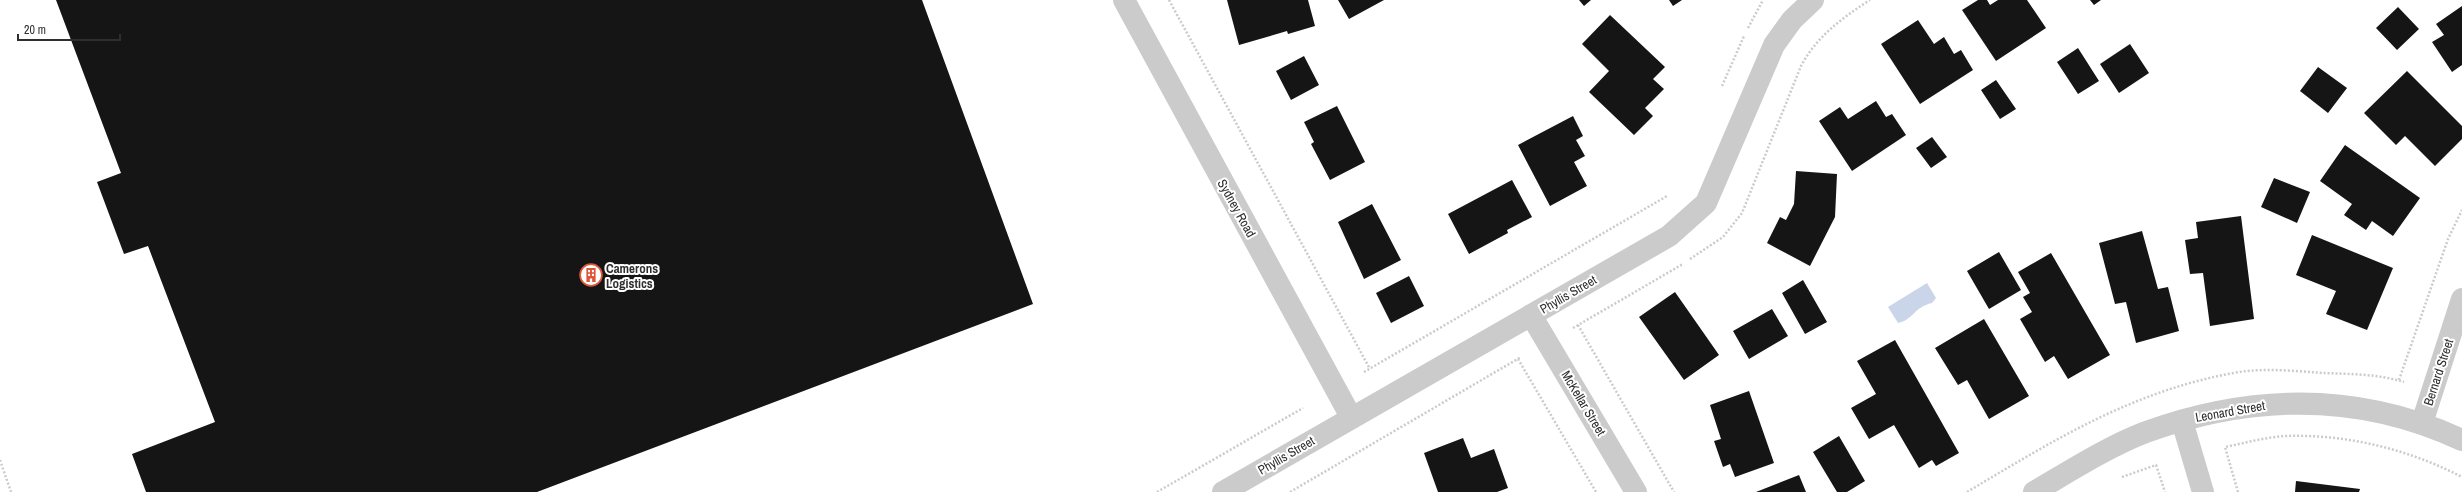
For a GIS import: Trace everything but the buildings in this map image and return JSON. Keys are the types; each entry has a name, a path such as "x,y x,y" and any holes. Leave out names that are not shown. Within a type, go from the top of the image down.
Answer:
{"street":[{"name":"Sydney Road","path":"1124,0 1351,417"},
{"name":"Phyllis Street","path":"1223,492 1351,417 1669,236 1706,203 1774,45 1792,20 1813,0"},
{"name":"Bernard Street","path":"2422,423 2462,299"},
{"name":"McKellar Street","path":"1531,315 1636,492"},
{"name":"Leonard Street","path":"2034,492 2113,447 2145,433 2182,421 2253,405 2294,403 2355,408 2422,423 2462,440"},
{"path":"2182,421 2203,492"}],"path":[{"path":"1170,0 1370,369"},
{"path":"1720,92 1738,47 1763,0"},
{"path":"1364,372 1674,192"},
{"path":"2399,380 2448,239 2462,210"},
{"path":"1578,325 1674,492"},
{"path":"1290,492 1518,359 1596,492"},
{"path":"1157,492 1303,408"},
{"path":"2238,492 2226,446 2284,436 2310,436 2371,444 2404,452 2462,477"},
{"path":"0,460 12,492"},
{"path":"2117,480 2156,465 2165,492"}],"water":[{"path":"1927,283 1936,298 1932,303 1921,307 1907,319 1898,323 1888,307"}],"place":[{"name":"Camerons Logistics","path":"591,275"}]}
